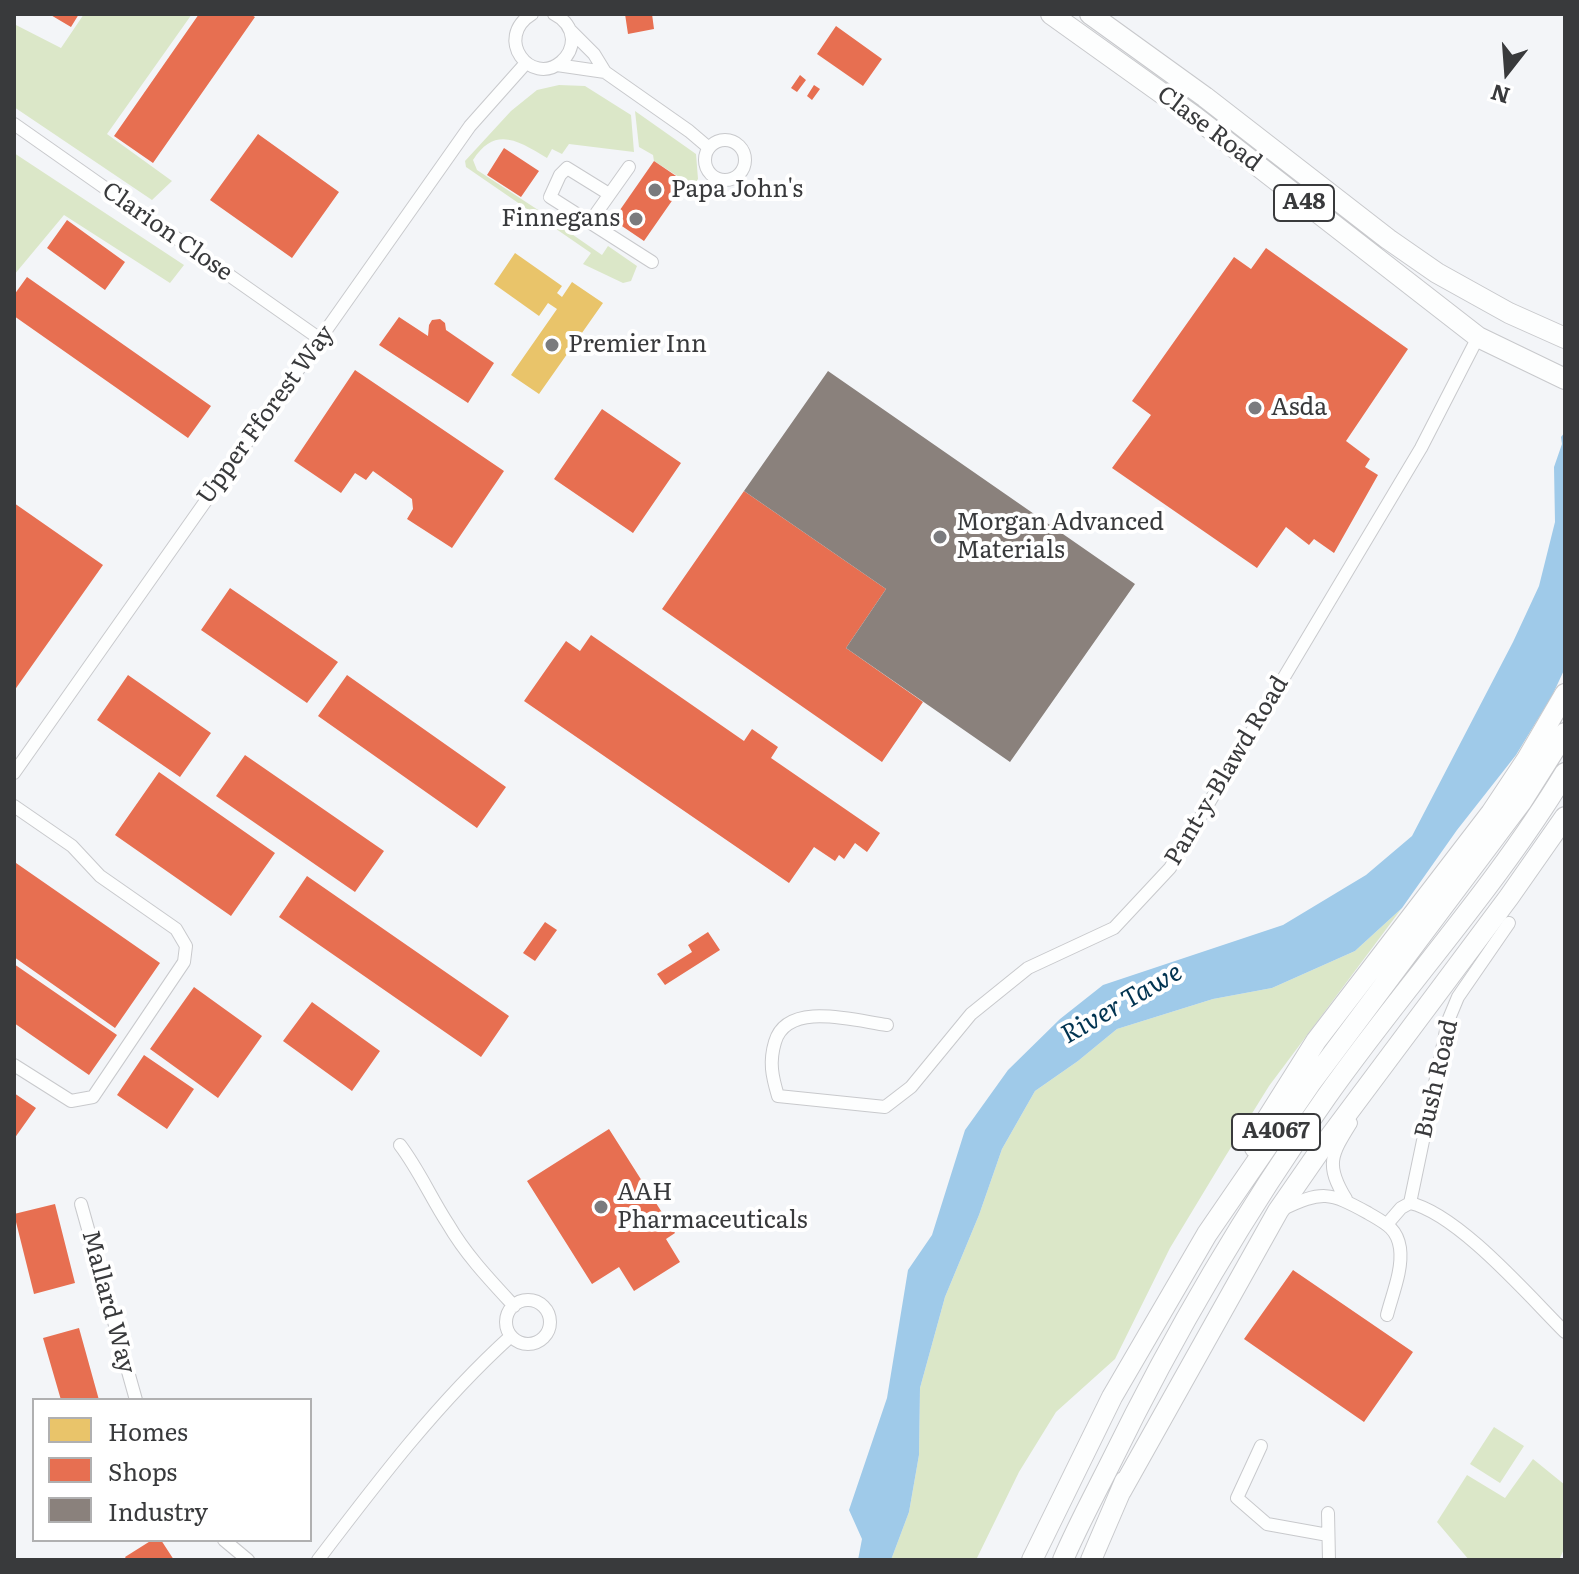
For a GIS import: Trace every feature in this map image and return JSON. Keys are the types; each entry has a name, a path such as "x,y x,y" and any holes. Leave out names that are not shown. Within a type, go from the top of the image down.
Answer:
{"main road":[{"name":"Clase Road","path":"1051,14 1195,117 1478,337 1565,379"},
{"name":"Clase Road","path":"1090,14 1437,273 1509,313 1565,338"},
{"path":"1244,1178 1265,1122 1316,1041 1491,813 1565,694"},
{"name":"A4067","path":"1034,1554 1112,1397 1207,1234 1310,1084 1481,858 1538,778 1565,733"},
{"name":"A4067","path":"1063,1560 1134,1414 1209,1278 1265,1187 1328,1096 1503,863 1565,773"},
{"path":"1121,1491 1278,1211 1565,817"},
{"path":"1091,1560 1209,1278"}],"street":[{"path":"516,14 516,47 526,63 541,68 557,65 605,72"},
{"path":"517,29 522,20 532,14"},
{"path":"557,15 594,54 605,72 709,148"},
{"path":"557,65 571,46 570,30"},
{"name":"Upper Fforest Way","path":"14,773 470,126 526,63"},
{"name":"Clarion Close","path":"14,124 320,339"},
{"path":"590,222 629,167"},
{"path":"609,194 567,168 560,175 550,197 652,262"},
{"name":"Pant-y-Blawd Road","path":"887,1025 817,1016 800,1017 789,1022 778,1032 773,1051 771,1072 778,1096 885,1107 911,1087 971,1014 1028,968 1114,928 1170,868 1421,448 1478,337"},
{"path":"14,806 72,846 100,876 176,929 186,946 184,962 93,1097 71,1101 14,1065"},
{"name":"Bush Road","path":"1410,1203 1448,1021 1458,997 1509,923"},
{"path":"1346,1199 1335,1181 1331,1164 1334,1150 1400,1043"},
{"path":"400,1145 419,1170 447,1223 476,1265 514,1306"},
{"path":"1278,1211 1306,1198 1327,1196 1346,1199 1388,1223 1395,1232 1400,1250 1399,1271 1387,1315"},
{"path":"1388,1223 1410,1203 1438,1213 1468,1237 1565,1332"},
{"name":"Mallard Way","path":"81,1204 135,1398"},
{"path":"528,1300 547,1311 548,1332 538,1342 523,1344 511,1336 506,1320 514,1306 528,1300"},
{"path":"318,1560 400,1453 485,1359 511,1336"},
{"path":"1261,1446 1237,1498 1267,1524 1328,1535"},
{"path":"1328,1513 1329,1560"},
{"path":"226,1542 248,1560"}],"green space":[{"path":"84,14 192,14 107,134 172,181 152,200 14,107 14,24 61,48"},
{"path":"559,85 585,86 631,115 634,152 569,144 562,154 552,149 547,158 517,142 499,140 481,149 473,160 477,170 555,221 565,219 571,222 566,230 602,255 608,246 637,266 631,281 623,283 583,264 591,253 466,167 465,161 511,111 537,90"},
{"path":"635,111 696,154 698,179 693,186 654,161 653,155 639,147"},
{"path":"14,153 184,265 170,283 64,215 14,275"},
{"path":"1402,908 1269,1086 1170,1248 1115,1359 1056,1412 1019,1472 976,1560 891,1560 909,1512 919,1455 920,1388 945,1297 1002,1149 1035,1091 1117,1029 1213,999 1272,988 1355,951"},
{"path":"1494,1427 1524,1446 1500,1483 1470,1464"},
{"path":"1533,1459 1565,1485 1565,1547 1559,1560 1469,1560 1437,1522 1467,1475 1505,1498"}],"water":[{"name":"River Tawe","path":"1565,432 1565,668 1552,696 1516,755 1457,830 1402,908 1355,951 1272,988 1213,999 1117,1029 1035,1091 1002,1149 945,1297 920,1388 919,1455 909,1512 891,1560 858,1560 862,1539 849,1510 887,1398 908,1270 932,1235 965,1130 1008,1070 1060,1019 1103,985 1283,925 1366,875 1412,836 1539,586 1555,522 1554,467"}],"building: Homes":[{"name":"Premier Inn","path":"515,253 562,286 557,293 562,297 572,282 603,303 539,394 511,375 557,309 548,303 539,316 494,284"}],"building: Shops":[{"path":"49,14 79,14 71,27"},
{"path":"199,14 250,14 255,17 153,163 114,136"},
{"path":"625,14 652,14 654,29 628,34"},
{"path":"836,26 882,59 863,86 817,54"},
{"path":"800,75 806,80 797,92 791,88"},
{"path":"814,85 820,89 812,100 807,96"},
{"path":"258,134 339,192 292,258 210,200"},
{"path":"504,148 539,171 521,197 487,175"},
{"path":"654,161 685,182 644,241 613,220"},
{"path":"67,220 125,262 105,290 47,248"},
{"name":"Asda","path":"1266,248 1408,349 1346,441 1370,459 1365,467 1378,475 1334,553 1314,539 1309,545 1286,527 1257,568 1112,468 1151,415 1132,401 1234,257 1251,269"},
{"path":"27,277 211,406 188,438 14,316 14,295"},
{"path":"399,317 428,336 432,320 440,319 445,323 446,330 494,363 468,403 379,345"},
{"path":"355,370 504,471 452,548 407,519 413,509 412,499 373,471 366,480 355,473 341,493 294,461"},
{"path":"602,409 681,463 633,533 554,479"},
{"path":"744,491 886,589 846,648 923,702 882,762 662,609"},
{"path":"14,503 103,565 14,691"},
{"path":"230,588 338,662 307,703 201,630"},
{"path":"591,635 744,741 752,729 778,747 771,758 880,833 867,852 855,843 844,859 839,855 835,861 814,847 789,883 524,701 566,641 580,651"},
{"path":"128,675 211,733 180,777 97,720"},
{"path":"347,675 506,787 477,828 318,716"},
{"path":"245,755 384,851 355,892 216,796"},
{"path":"159,772 275,853 231,916 115,835"},
{"path":"16,863 160,963 115,1028 14,957"},
{"path":"307,876 509,1016 481,1057 279,917"},
{"path":"545,922 557,930 535,961 523,953"},
{"path":"708,932 720,950 665,985 657,974 692,952 688,945"},
{"path":"14,964 117,1035 89,1075 14,1023"},
{"path":"194,987 262,1036 218,1098 150,1049"},
{"path":"312,1002 380,1051 352,1091 283,1041"},
{"path":"144,1055 194,1089 167,1129 117,1095"},
{"path":"14,1093 36,1108 14,1139"},
{"name":"AAH Pharmaceuticals","path":"609,1129 675,1233 666,1239 680,1262 634,1291 619,1267 592,1284 527,1181"},
{"path":"55,1204 75,1283 34,1294 14,1214"},
{"path":"1293,1270 1413,1352 1364,1422 1244,1339"},
{"path":"79,1328 98,1398 60,1398 43,1338"},
{"path":"149,1542 162,1542 174,1560 127,1560 125,1557"}],"building: Industry":[{"name":"Morgan Advanced Materials","path":"828,371 1135,584 1010,762 846,648 886,589 744,491"}],"place":[{"name":"Papa John's","path":"655,190"},
{"name":"Finnegans","path":"636,219"},
{"name":"Premier Inn","path":"552,345"},
{"name":"Asda","path":"1255,408"},
{"name":"Morgan Advanced Materials","path":"940,537"},
{"name":"AAH Pharmaceuticals","path":"601,1207"}]}
